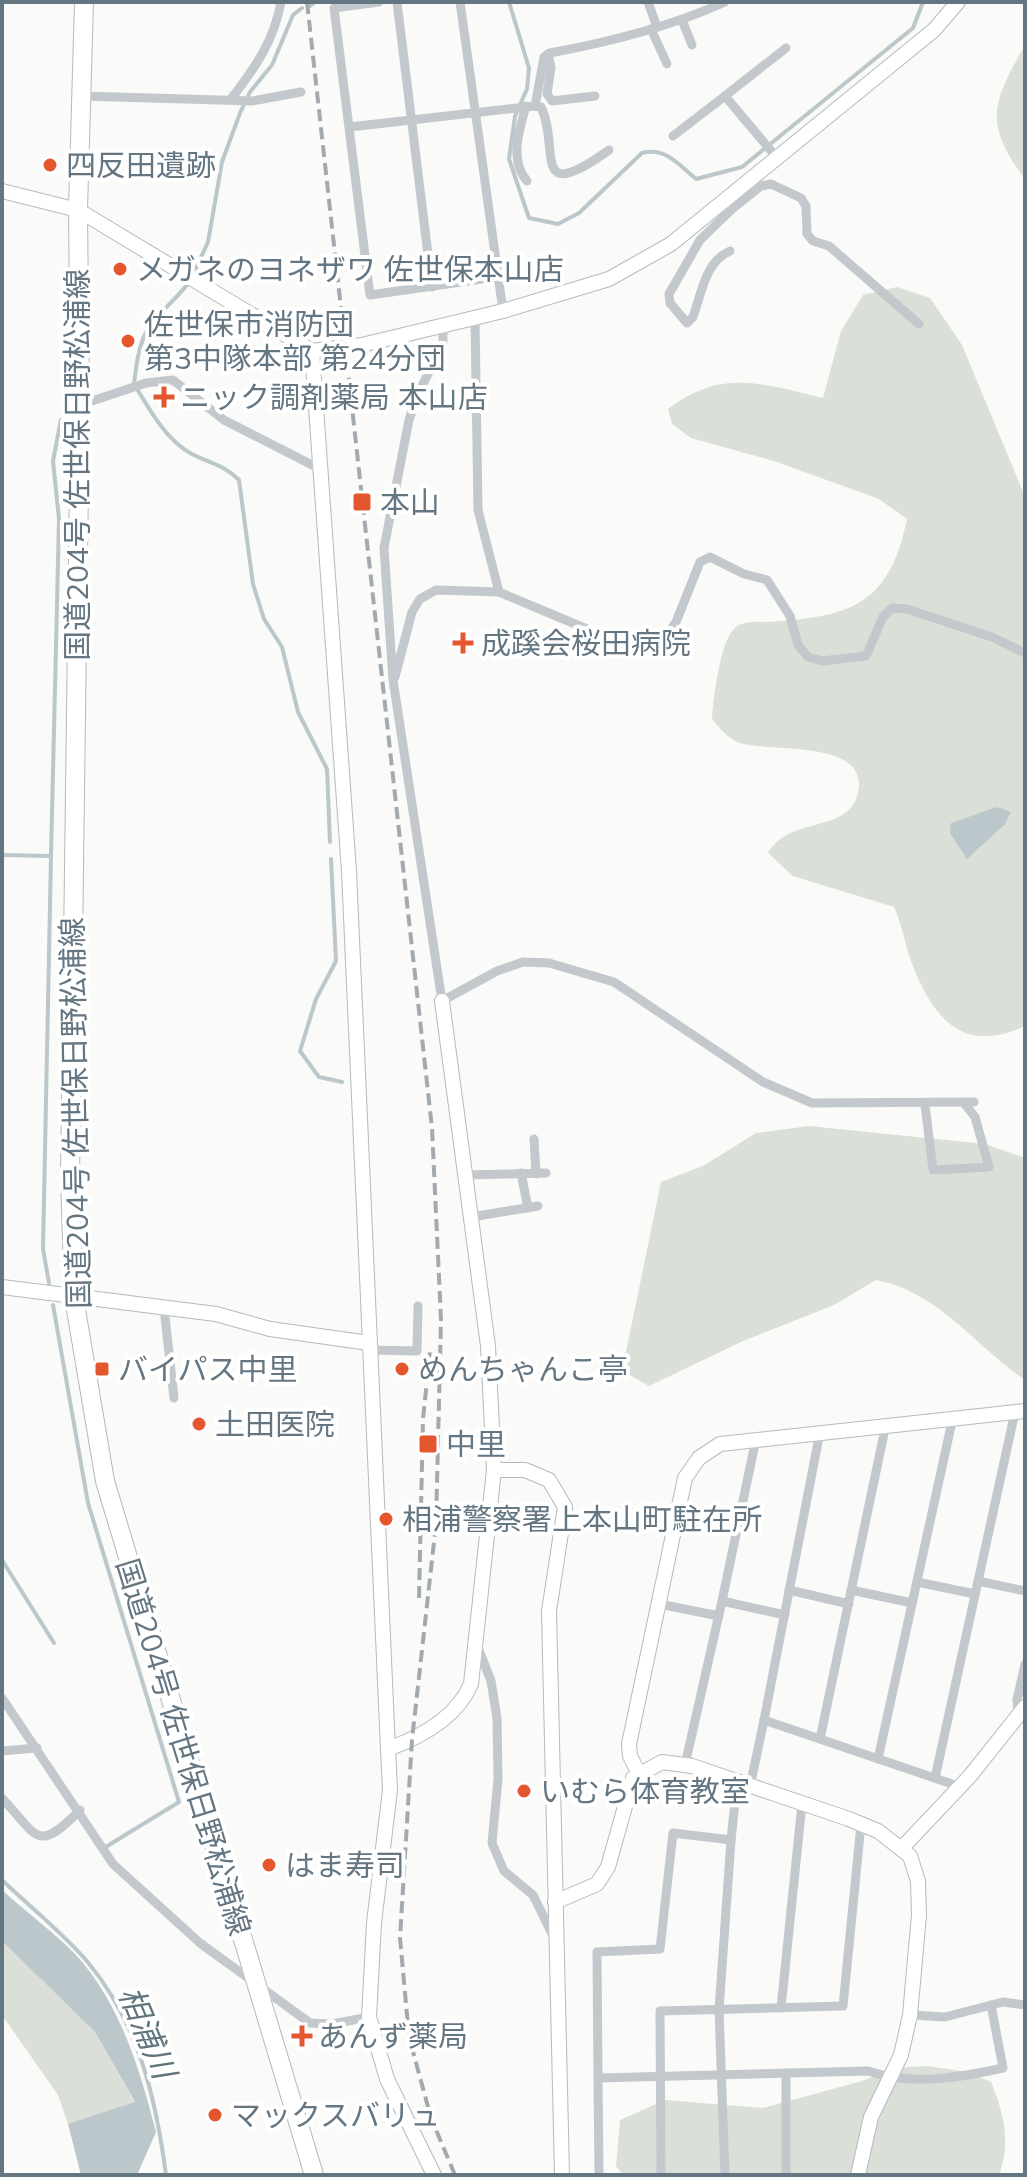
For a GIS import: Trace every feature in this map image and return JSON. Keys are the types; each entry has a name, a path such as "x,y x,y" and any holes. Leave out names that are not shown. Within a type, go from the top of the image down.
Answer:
{"highway":[{"name":"国道204号 佐世保日野松浦線","path":"84,2 78,210 80,405 70,1178 74,1298 105,1481 314,2175"}],"street":[{"path":"231,99 262,58 276,28 281,2"},
{"path":"379,2 334,8 370,295 496,277"},
{"path":"397,2 432,287"},
{"path":"460,2 503,311"},
{"path":"648,2 667,64"},
{"path":"527,181 519,172 517,153 525,106 544,57 682,20 725,2"},
{"path":"730,251 717,257 710,268 693,317 687,323 670,303 669,294 700,240 728,205 774,156 934,30 958,2"},
{"path":"682,20 692,45"},
{"path":"673,136 786,48"},
{"path":"548,54 551,67 547,94 552,101 595,96"},
{"path":"82,96 252,101 301,92"},
{"path":"725,96 774,156"},
{"path":"350,127 525,106 541,107 549,128 548,159 553,169 572,172 609,150"},
{"path":"2,191 78,210 312,351 362,345 443,326 609,279 671,244 728,205 761,186 771,184 801,198 806,206 807,234 813,241 829,246 919,324"},
{"path":"475,318 478,510 499,592"},
{"path":"388,1749 412,1740 438,1723 465,1698 477,1645 494,1470 488,1346 442,1001 393,680 384,548 409,420 443,344 443,326"},
{"path":"312,351 349,871 390,1790 374,1923 369,2017 387,2079 434,2175"},
{"path":"80,405 133,390 146,383 173,380 224,420 322,470"},
{"path":"393,680 412,612 420,599 436,590 499,592 642,652 660,645 676,622 700,562 710,557 744,574 767,580 790,616 798,645 808,657 822,661 866,656 883,617 892,608 978,632 1025,653"},
{"path":"442,1001 497,971 523,962 549,963 614,982 763,1082 812,1103 925,1105 969,1102 989,1167 933,1170 925,1105"},
{"path":"465,1175 541,1173 534,1139"},
{"path":"471,1217 533,1207 521,1173"},
{"path":"2,1287 216,1314 270,1329 369,1347 417,1351 418,1306"},
{"path":"164,1308 174,1398"},
{"path":"639,1774 630,1756 629,1744 685,1478 699,1458 720,1444 1020,1412 978,1581 935,1778"},
{"path":"878,1759 953,1417"},
{"path":"820,1739 886,1424"},
{"path":"725,2175 719,2010 731,1840 743,1785 764,1720 820,1432"},
{"path":"685,1765 756,1439"},
{"path":"494,1470 525,1470 549,1480 565,1507 549,1611 562,2175"},
{"path":"978,1581 1025,1591"},
{"path":"917,1582 975,1594"},
{"path":"789,1590 849,1604"},
{"path":"851,1590 912,1603"},
{"path":"722,1601 785,1615"},
{"path":"659,1604 719,1616"},
{"path":"477,1645 491,1681 497,1718 498,1779 492,1843 504,1871 533,1895 541,1907 545,1926 556,1941"},
{"path":"901,1849 961,1787 1021,1711 1017,1700 1025,1664"},
{"path":"2,1698 80,1810 113,1864 200,1943 310,2023 332,2024 369,2017"},
{"path":"764,1720 961,1787"},
{"path":"2,1753 37,1748"},
{"path":"555,1902 597,1884 608,1867 626,1794 633,1778 662,1762 685,1765 861,1824 910,1856 918,1881 919,1915 910,2015 901,2055 871,2117 862,2174"},
{"path":"2,1798 37,1836 47,1838 55,1836 80,1810"},
{"path":"781,2008 802,1804"},
{"path":"661,2175 660,2011 843,2006 861,1824"},
{"path":"599,2175 597,1952 660,1949 673,1833 731,1840"},
{"path":"910,2015 945,2017 1003,2002 1025,2005"},
{"path":"598,2078 868,2071 890,2078 950,2079 1003,2068 991,2005"},
{"path":"786,2073 786,2175"}],"shaded area":[{"path":"1025,45 1025,179 1003,143 997,113 1005,83"},
{"path":"897,287 930,298 962,345 1025,497 1025,1026 1004,1034 969,1034 942,1017 931,1003 913,966 894,907 793,876 768,853 777,841 789,834 830,821 851,808 857,796 858,777 850,765 836,756 817,752 740,743 728,736 712,719 721,659 733,630 749,622 821,616 861,601 877,589 889,571 907,519 879,499 777,462 691,438 672,424 668,409 688,396 725,384 762,385 823,398 841,331 863,295"},
{"path":"997,807 1011,812 1005,824 967,859 950,833 951,823"},
{"path":"809,1126 985,1144 1025,1158 1025,1380 938,1308 898,1286 876,1280 834,1305 743,1341 649,1386 628,1374 626,1352 661,1182 703,1166 756,1133"},
{"path":"2,1890 76,1955 105,1994 116,2016 135,2061 156,2132 137,2175 81,2175 68,2124 135,2102 95,2032 2,1941"},
{"path":"2,1941 95,2032 135,2103 68,2124 58,2095 2,2015"},
{"path":"927,2066 968,2072 991,2082 1004,2128 1005,2151 999,2175 623,2175 616,2166 620,2120 665,2100 763,2108 862,2081 894,2068"}],"waterway":[{"path":"310,6 315,2"},
{"path":"509,2 529,68 527,89 515,116 509,159 529,218 558,224 579,213 642,153 665,155 696,179 742,167 913,28 923,2"},
{"path":"193,275 208,242 222,162 240,113 250,92 272,65 293,15 302,8"},
{"path":"189,282 146,333 138,354 134,384 173,440 239,480 253,584 264,619 282,647 298,712 327,769 330,842"},
{"path":"51,856 59,519 53,461 61,420"},
{"path":"2,855 51,856 43,1249 49,1283"},
{"path":"331,859 336,961 316,999 300,1051 319,1077 342,1082"},
{"path":"53,1305 88,1503 179,1802 104,1848"},
{"path":"2,1560 54,1643"},
{"name":"相浦川","path":"2,1880 76,1949 119,2008 132,2035 150,2089 166,2175"}],"railway":[{"path":"307,2 432,1128 441,1320 436,1524 412,1740 400,1938 409,2037 431,2118 455,2175"},
{"path":"419,1598 423,1419 430,1351"}],"place":[{"name":"四反田遺跡","path":"50,165"},
{"name":"メガネのヨネザワ 佐世保本山店","path":"120,269"},
{"name":"佐世保市消防団 第3中隊本部 第24分団","path":"128,341"},
{"name":"ニック調剤薬局 本山店","path":"164,397"},
{"name":"本山","path":"362,502"},
{"name":"成蹊会桜田病院","path":"463,643"},
{"name":"バイパス中里","path":"102,1369"},
{"name":"めんちゃんこ亭","path":"402,1369"},
{"name":"土田医院","path":"199,1424"},
{"name":"中里","path":"428,1444"},
{"name":"相浦警察署上本山町駐在所","path":"386,1519"},
{"name":"いむら体育教室","path":"524,1791"},
{"name":"はま寿司","path":"269,1865"},
{"name":"あんず薬局","path":"302,2036"},
{"name":"マックスバリュ","path":"215,2115"}]}
